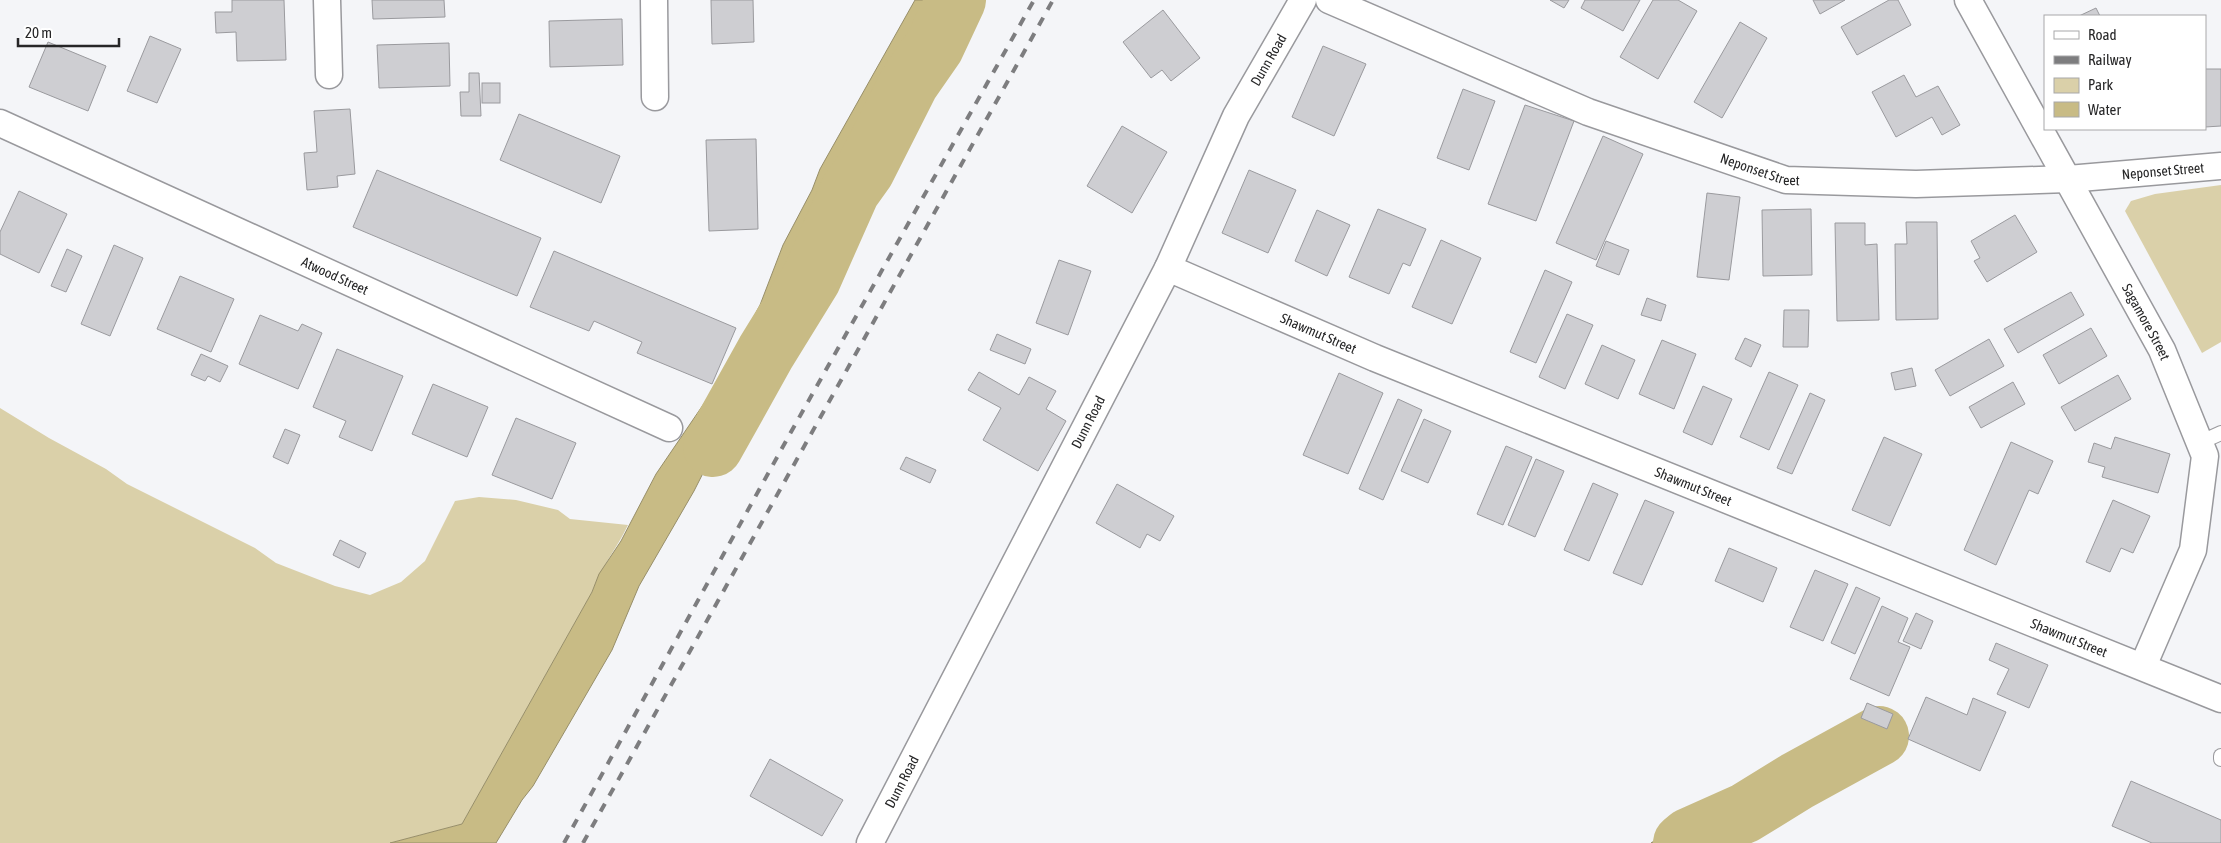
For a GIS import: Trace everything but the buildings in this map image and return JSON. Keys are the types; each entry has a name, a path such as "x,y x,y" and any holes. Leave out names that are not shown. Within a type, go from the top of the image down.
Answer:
{"street":[{"path":"327,0 329,76"},
{"path":"654,0 655,97"},
{"name":"Dunn Road","path":"870,843 1168,268 1236,116 1303,0"},
{"name":"Neponset Street","path":"1329,0 1588,112 1786,180 1916,184 2068,178 2221,166"},
{"name":"Sagamore Street","path":"1968,0 2210,438 2205,456 2193,550 2143,666"},
{"name":"Atwood Street","path":"0,123 669,428"},
{"name":"Shawmut Street","path":"1168,268 1384,362 2221,698"}],"green space":[{"path":"2221,185 2221,342 2202,353 2125,211 2131,201 2155,194"},
{"path":"0,408 49,438 106,469 127,484 255,548 276,563 335,586 370,595 401,582 425,561 455,501 479,497 516,500 558,510 570,519 628,525 462,824 390,843 0,843"}],"water":[{"path":"915,0 951,0 921,53 907,73 836,223 807,268 694,491 639,586 612,650 533,786 522,800 496,843 390,843 462,824 592,592 599,574 621,541 656,474 720,380 760,305 783,245 812,190 820,169"},
{"path":"1844,732 1852,744 1848,761 1811,794 1732,843 1651,843 1765,769 1827,733"}],"waterway":[{"path":"713,447 766,352 811,279 850,191 865,170 909,83 934,47 956,0"},
{"path":"1683,843 1689,838 1745,813 1797,781 1879,736"}],"railway":[{"path":"564,843 791,432 1034,0"},
{"path":"583,843 1053,0"}]}
